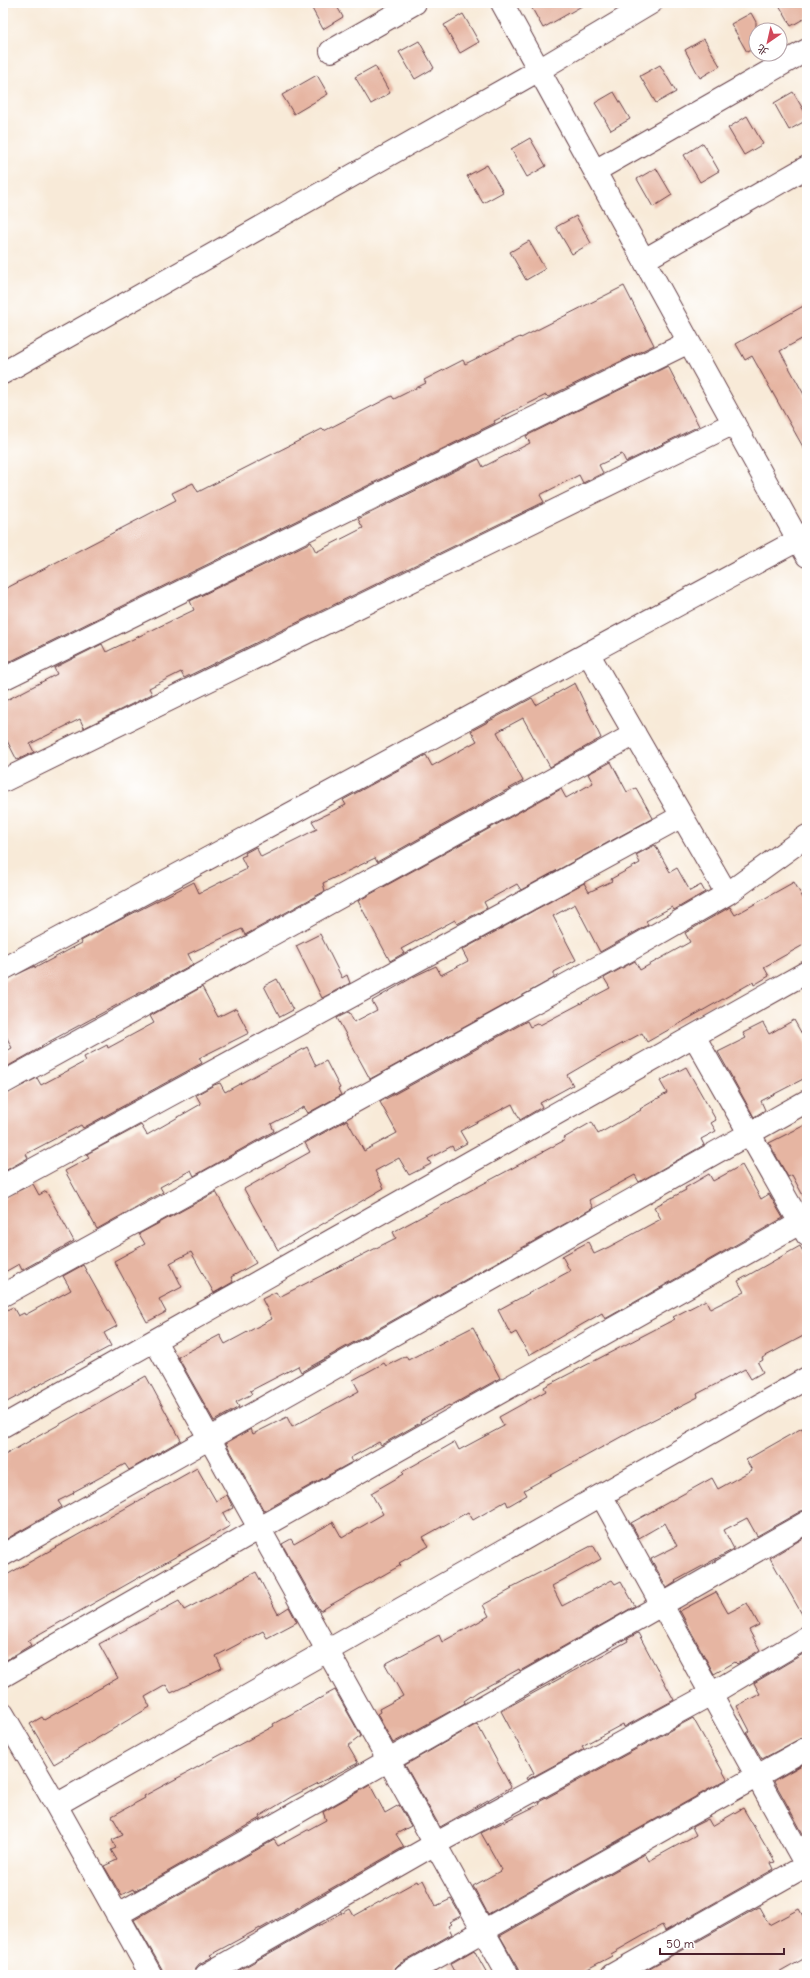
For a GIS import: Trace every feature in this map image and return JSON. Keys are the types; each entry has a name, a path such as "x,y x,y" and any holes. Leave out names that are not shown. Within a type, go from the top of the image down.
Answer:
{"street":[{"path":"330,51 415,3"},
{"path":"3,968 588,653 803,548 502,3"},
{"path":"3,373 539,70 651,3"},
{"path":"595,171 807,50"},
{"path":"644,260 807,167"},
{"path":"3,679 689,342"},
{"path":"3,781 734,423"},
{"path":"588,653 727,894"},
{"path":"3,1083 635,734"},
{"path":"3,1186 682,816"},
{"path":"3,1295 626,952 727,894 807,836"},
{"path":"3,1426 807,972"},
{"path":"3,1676 260,1528 805,1226 694,1036"},
{"path":"3,1555 209,1437 807,1102"},
{"path":"155,1341 508,1975"},
{"path":"56,1805 807,1378"},
{"path":"601,1495 756,1777 807,1866 612,1975"},
{"path":"117,1915 807,1522"},
{"path":"206,1975 435,1844 711,1694 807,1637"},
{"path":"3,1714 56,1805 151,1975"},
{"path":"405,1975 807,1748"}],"building":[{"path":"309,3 335,3 343,17 323,29"},
{"path":"529,3 587,3 543,28"},
{"path":"778,3 803,3 807,9 807,17 791,26"},
{"path":"751,13 756,22 748,22 748,51 747,52 731,24"},
{"path":"463,14 479,42 460,53 444,25"},
{"path":"704,39 720,66 700,78 685,50"},
{"path":"419,41 434,68 415,79 399,52"},
{"path":"660,65 676,92 656,103 640,76"},
{"path":"375,66 390,93 371,104 355,77"},
{"path":"317,75 328,94 294,114 282,95"},
{"path":"614,92 630,119 611,130 595,103"},
{"path":"793,92 807,116 807,120 789,130 774,103"},
{"path":"747,116 763,144 744,155 728,128"},
{"path":"530,138 546,166 527,177 511,149"},
{"path":"703,143 719,171 700,182 684,155"},
{"path":"487,165 503,192 483,203 467,176"},
{"path":"656,168 672,195 653,207 637,179"},
{"path":"576,216 591,243 572,254 556,227"},
{"path":"529,241 545,269 526,280 510,252"},
{"path":"624,286 654,345 548,397 546,395 494,421 495,423 3,665 3,590 176,500 172,493 193,483 198,492 322,429 324,431 392,396 394,399 426,383 424,380 463,360 465,364 520,337 521,338"},
{"path":"807,304 807,336 780,351 807,400 807,454 752,356 745,360 736,344"},
{"path":"668,366 699,426 626,462 622,454 599,465 603,473 583,483 579,475 540,495 544,502 184,678 181,672 149,688 152,694 84,728 80,719 30,744 34,752 17,760 3,733 3,702 57,674 54,668 102,644 106,652 194,610 190,601 311,542 316,552 363,528 358,519 479,459 483,467 530,443 526,436"},
{"path":"575,683 601,738 550,767 523,718 497,732 523,781 377,862 375,858 323,883 325,891 245,935 242,929 188,954 193,964 41,1046 42,1047 3,1069 3,1053 12,1048 3,1030 3,981 35,966 35,968 82,943 81,941 110,925 194,882 199,893 247,869 241,857 246,855 245,853 256,847 261,857 317,829 312,821 346,805 343,800 426,755 432,766 477,741 471,731 532,698 536,705"},
{"path":"611,762 627,792 636,788 653,818 521,890 517,884 484,902 487,908 457,924 455,920 401,949 404,953 390,961 358,901 561,789 566,798 593,783 588,774"},
{"path":"655,845 670,872 677,868 690,891 701,885 705,892 674,910 672,907 646,921 648,925 600,952 575,904 553,916 576,960 554,972 554,978 370,1079 337,1018 349,1012 354,1022 377,1010 372,1001 415,976 436,966 441,975 468,961 462,950 584,883 589,892 612,881 611,879 640,863 636,855"},
{"path":"794,882 807,905 807,943 764,967 769,976 754,985 753,982 647,1042 642,1033 596,1058 567,1075 573,1085 540,1103 542,1107 520,1120 512,1104 460,1131 467,1143 454,1150 452,1146 428,1159 431,1164 409,1175 399,1158 375,1171 384,1188 278,1250 244,1189 310,1152 305,1143 347,1120 364,1151 397,1133 380,1102 527,1021 530,1027 539,1023 540,1025 610,988 604,978 635,961 640,970 690,942 685,933 730,907 735,915"},
{"path":"320,934 342,978 347,975 350,983 322,998 296,946"},
{"path":"277,979 293,1010 280,1017 264,986"},
{"path":"202,987 218,1017 236,1008 249,1033 199,1058 202,1063 83,1128 81,1125 26,1154 28,1158 3,1172 3,1095 37,1078 41,1085 86,1061 84,1057 107,1045 108,1048 154,1023 150,1016"},
{"path":"794,1020 807,1043 807,1077 761,1101 765,1110 754,1117 718,1052 746,1038 743,1033 763,1023 769,1034"},
{"path":"307,1047 316,1066 326,1061 340,1088 338,1089 341,1095 308,1113 304,1107 271,1124 274,1131 194,1176 191,1170 160,1187 163,1192 97,1229 65,1171 89,1158 87,1154 141,1125 147,1135 201,1104 196,1095 214,1085 220,1083 225,1092"},
{"path":"686,1067 716,1120 711,1123 716,1131 701,1139 704,1145 639,1182 635,1175 589,1200 593,1208 301,1372 298,1366 250,1391 252,1394 236,1402 239,1407 214,1421 178,1357 220,1335 225,1344 272,1319 262,1299 276,1292 279,1297 396,1238 393,1232 565,1140 564,1138 592,1122 598,1134 641,1110 640,1109 667,1093 660,1081"},
{"path":"807,1124 807,1203 792,1175 788,1177 769,1143"},
{"path":"742,1165 761,1199 769,1194 783,1218 605,1319 602,1313 529,1355 516,1332 511,1335 498,1310 570,1271 562,1256 588,1242 594,1254 609,1247 661,1219 654,1207 686,1190 685,1188 709,1174 713,1181"},
{"path":"33,1184 39,1195 46,1191 74,1241 22,1270 19,1264 3,1273 3,1198"},
{"path":"216,1192 256,1263 231,1277 233,1282 214,1293 191,1252 170,1263 182,1287 159,1299 166,1312 147,1322 114,1261 145,1244 139,1234"},
{"path":"800,1246 807,1259 807,1334 762,1358 763,1360 758,1363 763,1372 751,1379 745,1369 697,1394 698,1397 637,1428 524,1490 527,1495 508,1506 506,1501 473,1520 468,1512 423,1537 429,1546 399,1563 401,1565 320,1611 282,1544 291,1539 294,1544 333,1522 342,1538 383,1514 371,1493 404,1474 402,1472 455,1442 459,1450 504,1426 499,1417 546,1391 544,1387 675,1319 673,1317 706,1300 710,1309 744,1292 738,1281"},
{"path":"83,1265 117,1326 104,1333 111,1346 7,1402 3,1395 3,1312 13,1307 18,1316 24,1313 25,1315 71,1290 63,1276"},
{"path":"473,1327 500,1378 450,1406 449,1405 421,1420 420,1423 381,1445 379,1442 350,1458 352,1462 264,1511 226,1443 251,1429 253,1434 287,1417 292,1427 359,1391 353,1380 384,1363 386,1366 406,1356 408,1360"},
{"path":"146,1376 181,1440 129,1470 125,1464 73,1492 74,1493 58,1501 62,1507 3,1541 3,1456"},
{"path":"802,1428 807,1438 807,1510 801,1511 757,1536 747,1518 724,1530 734,1549 675,1581 676,1582 667,1588 651,1559 677,1546 665,1523 639,1538 631,1523 712,1478 718,1489 752,1470 746,1460"},
{"path":"197,1468 216,1501 227,1495 233,1508 223,1513 230,1526 34,1637 28,1641 31,1645 3,1662 3,1577"},
{"path":"807,1536 807,1623 770,1558"},
{"path":"593,1545 601,1559 552,1586 562,1606 612,1580 615,1584 621,1581 635,1606 520,1671 519,1669 477,1692 464,1701 465,1703 393,1743 377,1714 380,1712 379,1709 403,1696 385,1664 439,1635 442,1642 489,1616 483,1605 512,1589 510,1588"},
{"path":"256,1572 278,1614 289,1607 297,1622 267,1638 263,1631 216,1656 222,1668 171,1693 166,1685 145,1697 150,1707 54,1764 30,1724 42,1717 44,1720 118,1678 99,1644 179,1601 184,1610"},
{"path":"716,1592 728,1613 747,1603 759,1625 749,1630 760,1650 737,1664 735,1662 714,1674 680,1611"},
{"path":"638,1633 674,1700 624,1727 623,1724 582,1746 584,1749 527,1780 526,1778 534,1773 501,1711 628,1641 627,1639"},
{"path":"803,1654 807,1660 807,1735 762,1759 747,1733 750,1731 737,1706 760,1694 754,1683"},
{"path":"335,1690 361,1736 348,1746 358,1763 291,1797 260,1816 261,1818 134,1891 133,1889 121,1895 104,1866 117,1860 111,1850 116,1848 112,1840 123,1835 112,1816 145,1798 144,1796 274,1726 273,1724"},
{"path":"693,1718 727,1779 488,1914 473,1886 502,1870 481,1833 540,1804 539,1802"},
{"path":"477,1724 511,1787 440,1827 405,1765"},
{"path":"807,1762 807,1841 774,1781"},
{"path":"370,1785 385,1813 399,1805 411,1826 396,1834 404,1847 260,1929 210,1955 212,1957 199,1964 195,1969 194,1975 163,1975 162,1969 134,1920 274,1840 278,1846 326,1820 323,1812"},
{"path":"743,1808 775,1862 771,1863 774,1869 665,1931 662,1925 611,1954 612,1956 576,1975 520,1975 519,1969 500,1936 645,1854 649,1861 696,1835 692,1827 708,1819 712,1826"},
{"path":"423,1880 436,1906 451,1899 461,1916 449,1922 451,1924 448,1926 452,1934 399,1964 394,1969 393,1975 231,1975 350,1909 354,1916 417,1881 418,1883"},
{"path":"759,1907 769,1925 799,1909 807,1923 807,1957 775,1975 637,1975"},
{"path":"474,1950 488,1975 456,1975 450,1964"}]}
